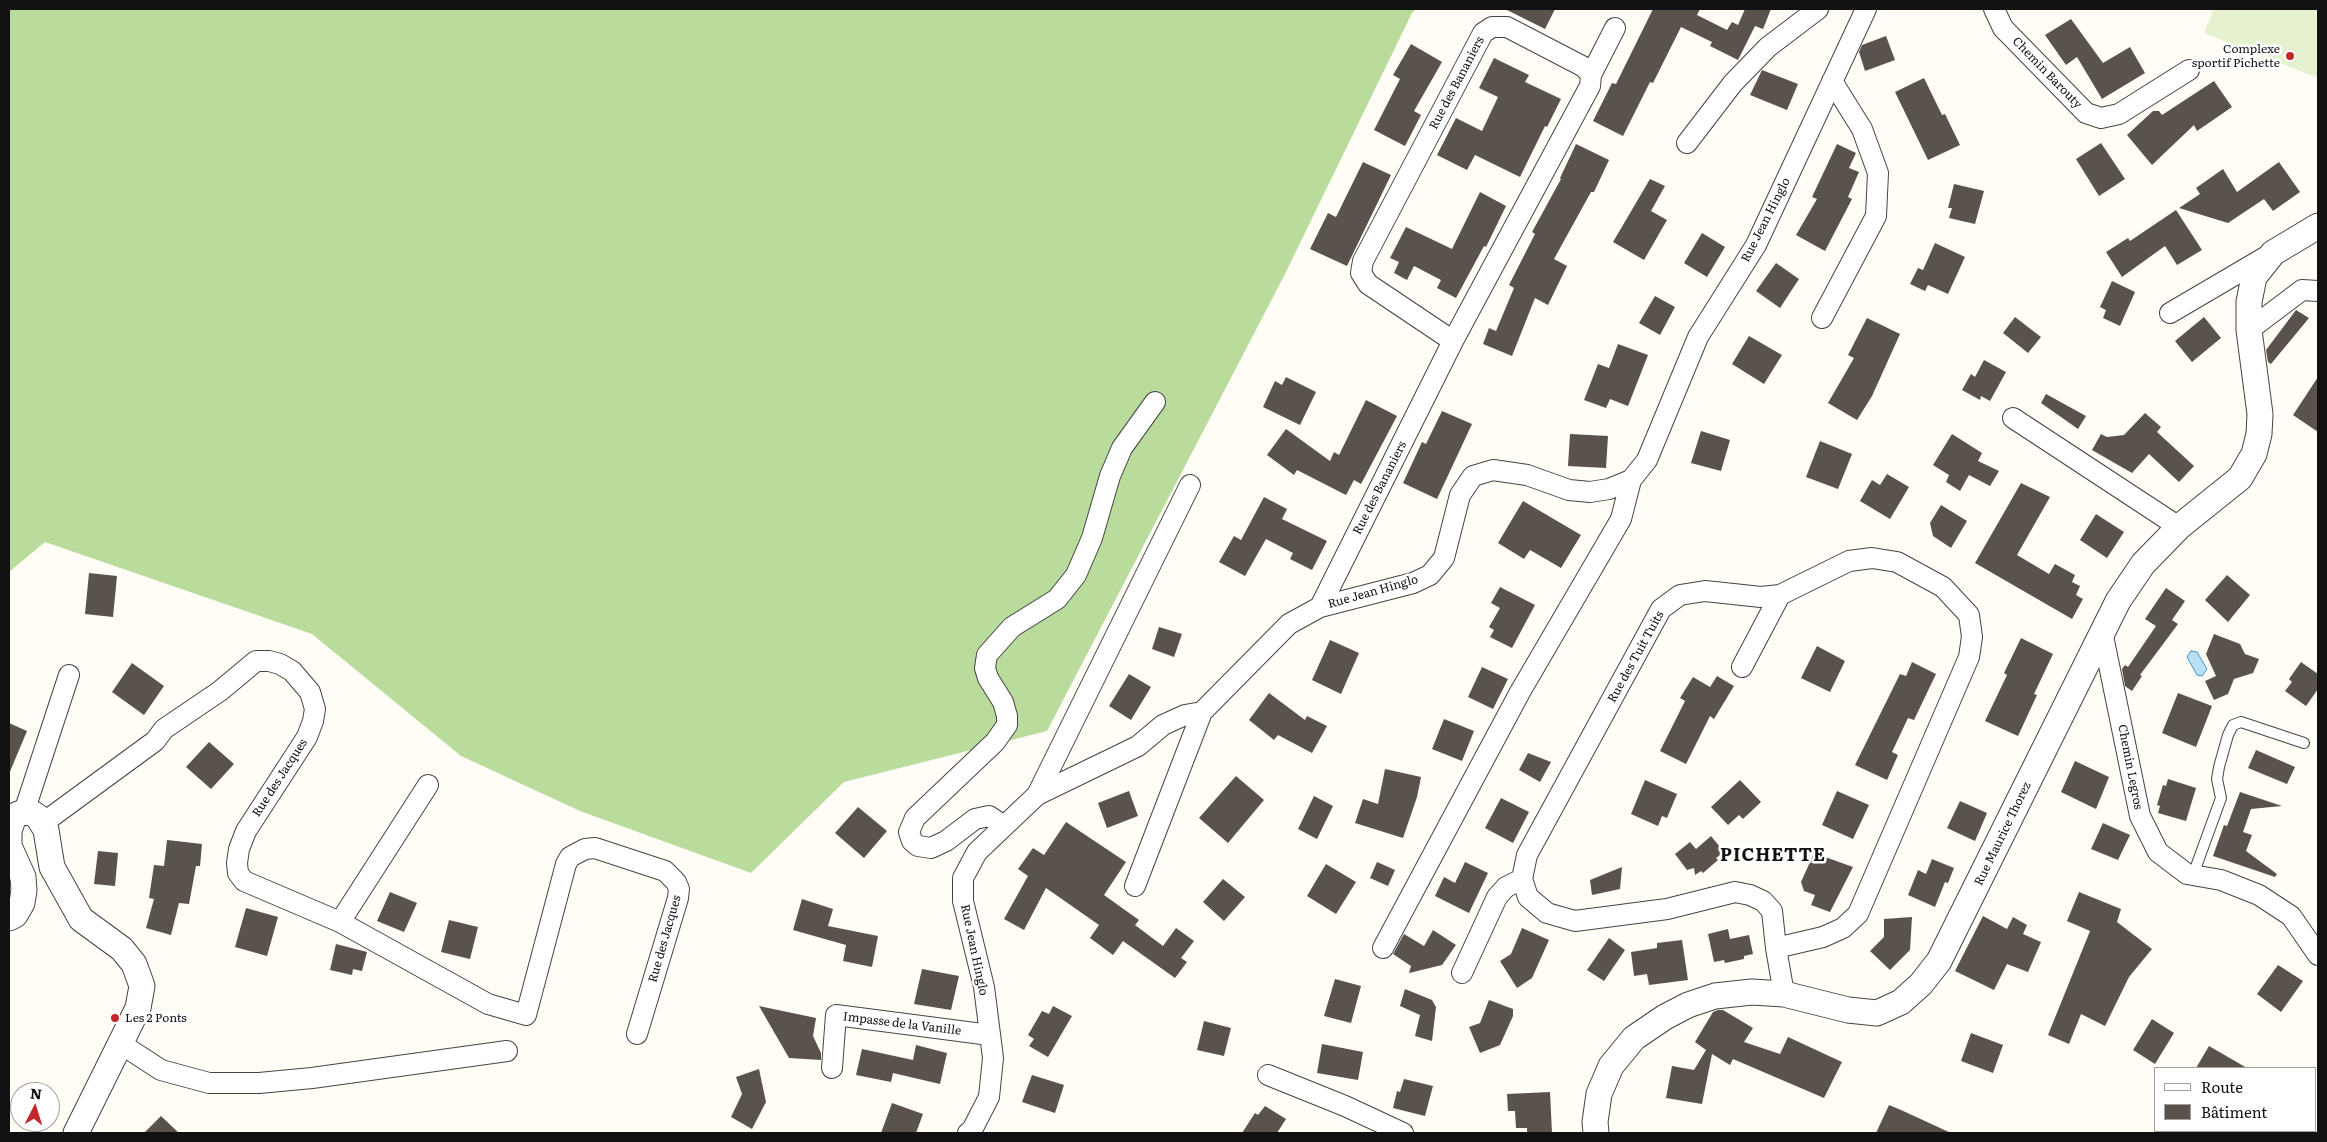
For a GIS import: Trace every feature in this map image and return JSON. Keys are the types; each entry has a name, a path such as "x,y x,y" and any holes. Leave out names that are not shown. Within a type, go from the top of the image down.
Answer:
{"street":[{"path":"1687,143 1733,83 1768,48 1818,9"},
{"name":"Rue Jean Hinglo","path":"1383,948 1520,692 1621,518 1631,480 1647,460 1698,337 1756,245 1866,9"},
{"name":"Chemin Barouty","path":"1994,9 2003,28 2086,113 2101,118 2119,114 2189,70"},
{"name":"Rue des Bananiers","path":"1320,607 1453,341 1590,86 1591,75 1584,67 1507,27 1492,27 1483,33 1362,261 1361,273 1368,284 1453,341"},
{"path":"1591,75 1616,28"},
{"path":"1822,318 1876,216 1878,173 1862,129 1832,81"},
{"name":"Rue Maurice Thorez","path":"1596,1133 1595,1122 1600,1094 1611,1066 1634,1038 1688,1005 1715,996 1752,992 1784,994 1848,1010 1877,1013 1901,1002 1921,984 1939,961 2118,601 2143,564 2179,527 2240,478 2254,454 2259,434 2260,414 2249,330 2249,302 2254,277 2272,253 2318,226"},
{"path":"2170,313 2272,253"},
{"path":"2249,330 2302,290 2318,291"},
{"path":"1000,830 998,822 988,816 975,819 946,841 931,848 918,846 912,841 909,832 915,818 995,742 1006,725 1007,716 1003,702 984,668 987,655 1012,627 1057,599 1076,576 1092,538 1110,476 1122,448 1155,402"},
{"path":"2012,418 2179,527"},
{"name":"Rue Jean Hinglo","path":"1135,886 1202,712 1289,624 1320,607 1413,583 1430,575 1444,558 1460,495 1473,476 1493,470 1527,475 1569,490 1590,492 1609,489 1631,480"},
{"path":"1037,795 1190,485"},
{"name":"Rue des Tuit Tuits","path":"1522,879 1527,855 1661,610 1680,595 1705,591 1761,597 1780,595 1849,561 1872,558 1897,562 1943,587 1969,616 1972,637 1969,657 1858,914 1843,928 1823,938 1776,948"},
{"path":"1742,667 1780,595"},
{"name":"Chemin Legros","path":"2102,631 2140,816 2158,852 2187,874 2221,880 2259,895 2291,916 2318,956"},
{"name":"Rue des Jacques","path":"33,818 154,742 164,729 220,691 256,661 280,664 292,671 310,692 315,709 307,737 246,831 240,849 238,873 244,881 255,888 340,922 467,994 507,1011 526,1015 566,864 570,857 585,848 595,848 665,871 676,882 679,889 678,898 636,1034"},
{"path":"33,818 69,675"},
{"name":"Rue Jean Hinglo","path":"968,1133 972,1130 989,1097 994,1058 984,987 963,901 963,878 977,852 1037,795 1138,746 1163,725 1185,715 1202,712"},
{"path":"340,922 428,785"},
{"path":"9,918 15,915 22,903 24,890 23,877 9,846 9,831 14,819 33,818 46,830 52,867 81,919 122,949 134,964 142,986 138,1008 76,1133"},
{"path":"1462,973 1497,897 1506,887 1522,879 1528,898 1547,913 1575,921 1667,909 1736,892 1750,895 1763,901 1772,911 1784,994"},
{"name":"Impasse de la Vanille","path":"832,1068 836,1015 990,1035"},
{"path":"121,1044 161,1070 209,1083 259,1083 312,1078 507,1051"},
{"path":"1268,1075 1345,1106 1402,1133"}],"lane":[{"path":"2193,875 2221,798 2217,779 2228,735 2233,725 2241,722 2304,743"}],"green space":[{"path":"9,9 1416,9 1412,13 1284,276 1047,731 844,782 751,873 580,811 461,756 312,634 45,542 9,572"},
{"name":"Complexe sportif Pichette","path":"2214,9 2318,9 2318,78 2204,33"}],"water":[{"path":"2191,651 2197,652 2207,669 2202,676 2197,675 2187,657"}],"building":[{"path":"1505,9 1555,9 1545,29"},
{"path":"1653,9 1700,9 1697,15 1727,30 1732,22 1738,25 1745,9 1771,9 1763,29 1755,26 1738,60 1710,46 1712,42 1681,27 1653,83 1650,82 1623,136 1593,121 1612,83 1616,84"},
{"path":"2071,19 2103,63 2130,47 2145,73 2102,99 2077,57 2066,65 2045,35"},
{"path":"1886,36 1895,60 1865,71 1859,52 1862,45"},
{"path":"1411,44 1442,62 1414,111 1421,115 1405,146 1374,130 1400,79 1393,75"},
{"path":"1494,58 1529,75 1525,82 1561,99 1547,127 1545,126 1520,177 1475,155 1467,170 1437,155 1456,118 1482,131 1498,97 1479,88"},
{"path":"1762,70 1798,84 1787,110 1750,95"},
{"path":"1924,78 1942,115 1945,114 1960,145 1928,160 1895,92"},
{"path":"2214,81 2232,107 2197,131 2194,125 2152,165 2127,135 2153,111 2159,111 2162,115"},
{"path":"2101,143 2125,179 2099,196 2076,159"},
{"path":"1576,144 1609,160 1594,192 1591,192 1554,259 1567,266 1548,305 1535,298 1512,356 1483,344 1489,328 1496,331 1514,288 1509,285 1535,234 1532,232 1561,179"},
{"path":"1837,144 1856,153 1849,168 1859,172 1848,197 1852,199 1825,251 1796,235 1817,199 1812,197"},
{"path":"1363,162 1391,175 1347,266 1310,249 1328,213 1336,217"},
{"path":"2279,162 2300,192 2273,211 2264,199 2228,223 2179,208 2200,194 2196,188 2223,169 2237,192"},
{"path":"1650,179 1665,186 1651,211 1667,220 1644,260 1613,242"},
{"path":"1954,184 1984,191 1975,224 1949,218 1952,208 1948,208"},
{"path":"1480,192 1506,206 1486,247 1484,246 1456,298 1437,288 1441,280 1414,266 1407,280 1394,273 1399,262 1390,258 1406,227 1452,249"},
{"path":"2176,210 2202,250 2177,265 2165,246 2122,277 2106,252 2128,238 2130,241"},
{"path":"1702,233 1725,247 1707,277 1684,263"},
{"path":"1935,243 1965,257 1948,294 1928,285 1925,291 1910,284 1918,268 1923,270"},
{"path":"1776,263 1799,279 1780,308 1756,291"},
{"path":"2112,281 2135,292 2120,326 2103,318 2106,310 2100,307"},
{"path":"1655,296 1675,307 1660,335 1639,323"},
{"path":"2296,310 2309,318 2271,364 2268,362 2266,350"},
{"path":"2015,317 2041,337 2028,353 2003,333"},
{"path":"2204,317 2221,338 2192,362 2175,341"},
{"path":"1867,318 1900,334 1872,396 1857,420 1828,403 1854,358 1848,355"},
{"path":"1749,336 1782,355 1764,384 1732,364"},
{"path":"1618,344 1648,355 1628,406 1610,399 1606,408 1584,400 1598,364 1609,368"},
{"path":"1984,360 2006,372 1990,401 1981,396 1980,400 1962,390 1971,374 1975,377"},
{"path":"1286,377 1316,392 1300,425 1263,407 1275,381 1282,385"},
{"path":"2318,377 2318,432 2293,415"},
{"path":"2046,394 2086,416 2078,429 2041,403"},
{"path":"1366,400 1397,416 1361,484 1354,480 1346,495 1297,470 1294,475 1267,455 1286,429 1330,461 1334,452 1339,455"},
{"path":"1442,411 1472,424 1437,499 1403,483 1422,442 1426,444"},
{"path":"2145,413 2161,427 2157,432 2194,466 2179,482 2149,454 2132,473 2092,450 2101,434 2107,437 2124,435"},
{"path":"1701,431 1730,440 1721,471 1691,463"},
{"path":"1570,434 1608,436 1606,468 1568,466"},
{"path":"1952,434 1982,453 1978,461 1999,471 1990,486 1969,475 1960,491 1946,482 1949,475 1933,465"},
{"path":"1820,441 1852,454 1838,489 1806,477"},
{"path":"1887,474 1909,487 1890,519 1860,501 1872,480 1880,485"},
{"path":"2021,483 2050,497 2017,555 2049,574 2055,564 2075,575 2072,582 2080,586 2076,595 2083,599 2072,619 1975,563"},
{"path":"1264,497 1287,509 1282,519 1327,541 1312,570 1290,559 1293,553 1266,539 1245,576 1219,562 1234,536 1241,540"},
{"path":"1523,501 1581,535 1561,568 1530,550 1524,559 1498,543"},
{"path":"1941,505 1967,521 1951,548 1933,536 1930,523"},
{"path":"2096,514 2124,532 2107,558 2080,540"},
{"path":"89,573 117,576 113,617 85,614"},
{"path":"2227,575 2250,595 2228,622 2205,600"},
{"path":"1500,587 1535,605 1512,648 1490,637 1494,630 1489,627 1500,608 1491,603"},
{"path":"2166,588 2185,601 2172,620 2178,624 2140,675 2142,676 2132,691 2125,686 2122,669 2125,665 2128,667 2156,626 2145,619"},
{"path":"1159,627 1182,634 1174,657 1152,649"},
{"path":"2214,634 2240,644 2245,654 2259,659 2253,673 2234,679 2228,694 2214,700 2205,681 2216,676 2206,654"},
{"path":"2021,638 2053,654 2034,694 2037,695 2018,736 1985,721 2007,675 2004,673"},
{"path":"1330,640 1359,653 1341,694 1312,680"},
{"path":"1817,646 1845,661 1830,692 1801,678"},
{"path":"1912,662 1936,674 1914,720 1908,718 1892,752 1898,755 1887,780 1855,765 1900,674 1906,676"},
{"path":"2301,662 2318,674 2318,689 2306,706 2285,691 2292,682 2289,679"},
{"path":"132,663 164,686 144,715 112,692"},
{"path":"1482,667 1508,679 1493,709 1468,697"},
{"path":"1129,674 1151,687 1131,720 1109,706"},
{"path":"1717,676 1734,686 1714,719 1710,716 1686,764 1660,751 1685,701 1680,698 1693,677 1710,687"},
{"path":"1269,693 1305,720 1307,716 1327,726 1312,753 1278,735 1274,740 1249,720"},
{"path":"2178,693 2212,706 2196,747 2162,733"},
{"path":"1444,719 1474,731 1462,761 1432,749"},
{"path":"9,723 27,731 9,774"},
{"path":"209,742 234,764 211,789 186,767"},
{"path":"2256,750 2295,767 2287,784 2248,768"},
{"path":"1528,753 1551,762 1540,782 1519,770"},
{"path":"2075,761 2109,777 2096,809 2061,792"},
{"path":"1385,769 1421,777 1417,797 1403,838 1355,823 1363,799 1378,804"},
{"path":"1236,776 1264,800 1228,843 1199,818"},
{"path":"2168,779 2196,788 2186,821 2158,813 2160,806 2157,805 2163,785 2166,786"},
{"path":"1645,780 1677,794 1667,818 1662,816 1658,826 1631,814"},
{"path":"1740,780 1761,802 1743,819 1739,815 1728,825 1711,807"},
{"path":"1129,791 1138,816 1107,828 1098,803"},
{"path":"1837,791 1869,805 1853,839 1822,825"},
{"path":"2240,792 2282,806 2251,809 2243,832 2252,835 2246,851 2277,874 2275,877 2213,856 2224,825 2227,826"},
{"path":"1314,796 1333,806 1317,839 1298,829"},
{"path":"1501,798 1529,812 1513,843 1485,828"},
{"path":"1960,801 1987,813 1975,841 1947,828"},
{"path":"858,807 887,831 864,858 835,833"},
{"path":"1066,822 1126,862 1104,895 1139,920 1135,925 1163,946 1176,928 1194,941 1181,958 1187,962 1175,978 1123,941 1113,955 1090,938 1099,925 1046,888 1024,930 1004,919 1028,876 1018,869 1033,848 1044,855"},
{"path":"2103,823 2130,835 2118,860 2091,849"},
{"path":"1711,836 1724,852 1703,873 1701,871 1695,875 1694,868 1687,870 1675,854 1690,842 1696,849"},
{"path":"167,840 202,844 200,866 196,866 189,904 179,903 171,935 146,928 154,899 149,898 154,865 164,866"},
{"path":"98,851 118,853 115,886 94,884"},
{"path":"1814,853 1853,867 1830,912 1811,905 1815,895 1804,891 1801,882"},
{"path":"1932,859 1954,868 1948,883 1945,882 1935,907 1908,895 1918,870 1926,874"},
{"path":"1377,862 1395,870 1388,886 1370,878"},
{"path":"1465,862 1488,873 1469,913 1435,896 1444,877 1455,883"},
{"path":"1326,864 1356,882 1336,914 1307,896"},
{"path":"1622,867 1620,889 1592,895 1590,880"},
{"path":"1223,879 1245,897 1224,921 1203,902"},
{"path":"390,892 417,903 404,932 377,921"},
{"path":"2079,892 2121,909 2117,922 2152,949 2129,977 2105,1026 2081,1014 2069,1044 2048,1035 2090,931 2067,921"},
{"path":"802,899 833,909 828,926 878,936 872,967 843,961 846,945 793,930"},
{"path":"246,908 278,917 267,956 235,947"},
{"path":"1983,916 2007,929 2013,917 2027,925 2023,934 2041,942 2028,972 2007,964 1994,990 1955,971"},
{"path":"1912,917 1910,950 1890,970 1870,951 1884,937 1884,919"},
{"path":"449,920 478,927 470,959 441,952"},
{"path":"1522,928 1549,940 1532,978 1517,988 1500,961 1511,954"},
{"path":"1728,929 1730,939 1749,935 1753,954 1744,956 1744,959 1725,963 1724,960 1714,962 1708,934"},
{"path":"1433,930 1456,945 1442,965 1409,973 1411,966 1393,954 1404,934 1424,946"},
{"path":"1609,938 1625,950 1604,981 1587,970"},
{"path":"1682,940 1688,980 1649,985 1647,974 1634,976 1631,952 1657,948 1657,943"},
{"path":"336,944 367,952 362,971 353,969 352,975 330,970"},
{"path":"2278,965 2303,981 2281,1012 2257,994"},
{"path":"922,969 959,976 951,1010 914,1004"},
{"path":"1335,979 1361,986 1351,1023 1324,1016"},
{"path":"1405,989 1432,1000 1436,1007 1432,1041 1415,1036 1420,1015 1400,1006"},
{"path":"1489,1000 1513,1009 1513,1016 1500,1045 1480,1053 1469,1027 1480,1023"},
{"path":"759,1006 816,1018 813,1036 821,1053 821,1060 789,1058"},
{"path":"1053,1006 1072,1016 1048,1057 1029,1046 1034,1039 1028,1035 1042,1011 1049,1014"},
{"path":"1723,1010 1753,1028 1744,1042 1780,1054 1788,1037 1842,1062 1824,1098 1733,1059 1730,1065 1712,1054 1702,1104 1666,1098 1672,1066 1694,1070 1706,1050 1695,1042 1713,1012"},
{"path":"2152,1019 2174,1033 2155,1064 2133,1050"},
{"path":"1204,1021 1231,1028 1224,1056 1197,1050"},
{"path":"1971,1033 2003,1045 1993,1073 1961,1061"},
{"path":"1322,1044 1363,1052 1358,1080 1317,1073"},
{"path":"916,1045 947,1053 940,1084 893,1073 891,1082 856,1075 862,1049 913,1060"},
{"path":"2209,1046 2245,1067 2197,1067"},
{"path":"759,1069 766,1102 752,1129 731,1117 742,1094 736,1077"},
{"path":"1032,1075 1064,1085 1055,1113 1022,1102"},
{"path":"1404,1079 1433,1086 1425,1116 1393,1108 1397,1091 1400,1092"},
{"path":"1550,1092 1552,1133 1527,1133 1527,1128 1516,1128 1515,1111 1508,1111 1507,1094"},
{"path":"892,1103 923,1114 916,1133 881,1133"},
{"path":"1889,1105 1901,1110 1951,1133 1876,1133"},
{"path":"1265,1106 1286,1119 1277,1133 1242,1133 1255,1113 1258,1115"},
{"path":"161,1116 179,1133 144,1133"}],"place":[{"name":"Complexe sportif Pichette","path":"2290,56"},
{"name":"Les 2 Ponts","path":"115,1018"}],"district":[{"name":"PICHETTE","path":"1773,856"}]}
